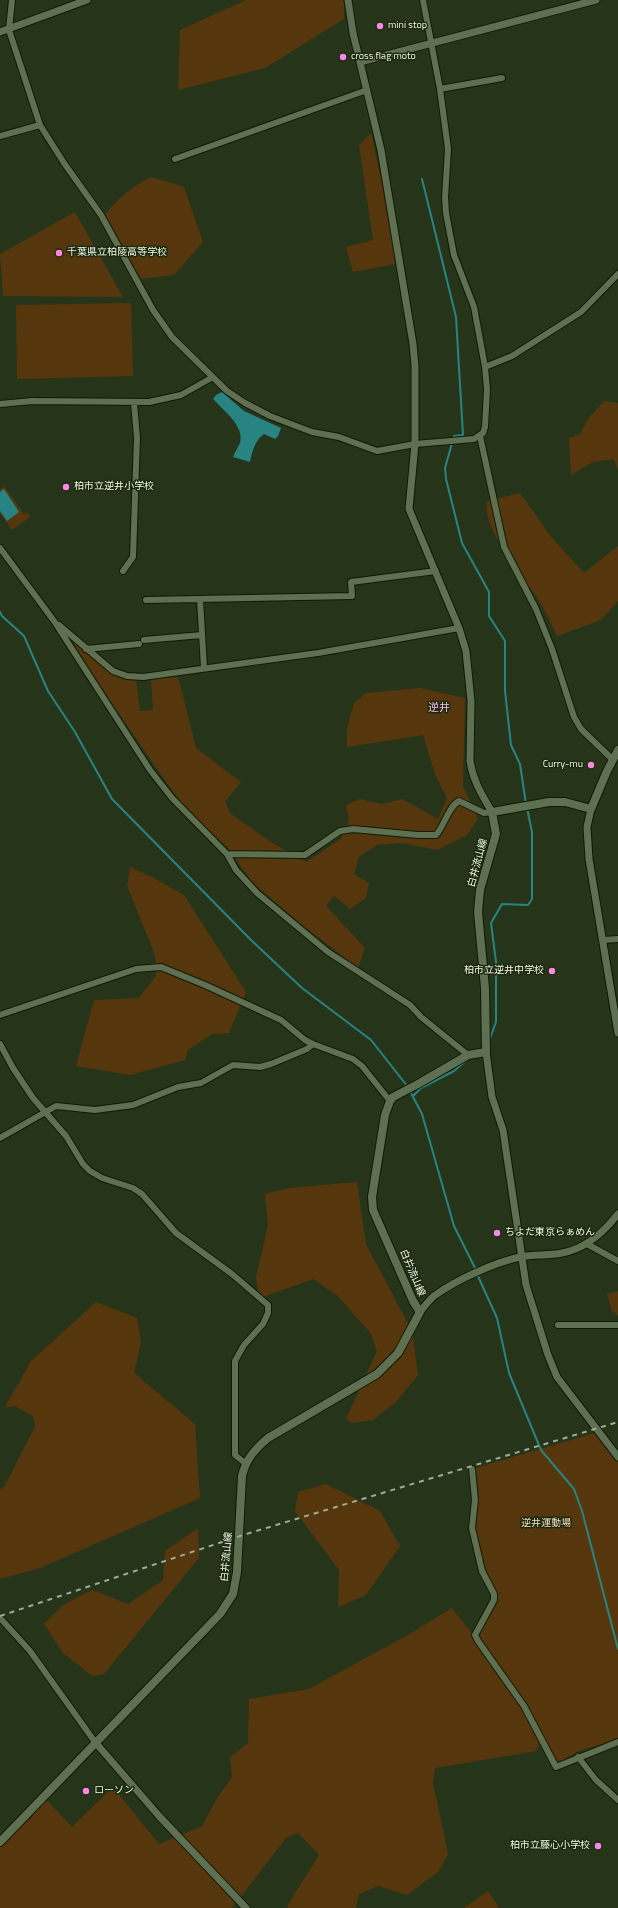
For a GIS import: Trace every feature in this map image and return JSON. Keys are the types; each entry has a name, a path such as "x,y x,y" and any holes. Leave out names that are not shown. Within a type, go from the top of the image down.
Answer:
{"main road":[{"path":"492,812 548,802 565,802 591,809 612,759 618,750"},
{"name":"白井流山線","path":"486,1052 485,988 478,912 480,890 496,834 492,812"},
{"path":"390,1101 393,1097 468,1055 486,1052"},
{"name":"白井流山線","path":"0,1842 220,1614 233,1594 237,1572 242,1476 245,1463 255,1449 268,1438 377,1374 398,1353 420,1312 413,1301 373,1210 372,1197 385,1115 390,1101"}],"street":[{"path":"12,0 8,30 40,125 64,163 101,215 153,310 172,337 227,391 246,403 270,416 312,432 339,437 378,451 416,444 474,439 480,436 485,427 487,408 486,367 474,307 454,255 446,213 445,197 448,149 440,89 423,0"},
{"path":"0,32 87,0"},
{"path":"227,854 305,855 340,831 352,829 418,836 436,835 442,827 453,804 459,801 484,813 492,812 479,790 472,771 469,671 466,651 459,628 409,509 416,444 416,366 381,150 360,62 348,0"},
{"path":"360,62 596,0"},
{"path":"440,89 502,78"},
{"path":"175,159 367,90"},
{"path":"0,136 40,125"},
{"path":"486,367 512,356 581,312 618,274"},
{"path":"0,404 32,401 134,403 181,395 213,377"},
{"path":"123,571 133,557 137,438 134,403"},
{"path":"480,436 504,547 539,616 552,649 574,717 581,729 612,759"},
{"path":"0,548 54,621 150,770 172,798 227,854 236,870 257,893 328,952 410,1005 468,1055"},
{"path":"146,600 352,596 351,582 436,571"},
{"path":"200,599 204,668"},
{"path":"54,621 113,671 126,676 143,677 318,653 459,628"},
{"path":"86,649 202,635"},
{"path":"591,809 587,827 587,842 618,1033"},
{"path":"603,940 618,939"},
{"path":"0,1015 136,969 161,967 281,1020 305,1040 353,1059 362,1066 390,1101"},
{"path":"0,1044 13,1068 33,1098 66,1136 83,1164 90,1171 102,1178 133,1188 142,1194 187,1243 232,1274 268,1305 268,1313 263,1324 239,1351 234,1368 236,1454 245,1463"},
{"path":"0,1138 56,1106 87,1110 133,1105 178,1087 201,1083 233,1065 260,1066 271,1064 307,1049 313,1044"},
{"path":"486,1052 492,1097 504,1138 526,1285 556,1377 618,1457"},
{"path":"420,1312 434,1297 451,1286 491,1267 521,1257 562,1253 587,1244 600,1235 618,1214"},
{"path":"587,1244 618,1261"},
{"path":"558,1325 618,1325"},
{"path":"472,1469 475,1500 472,1528 482,1571 494,1594 494,1600 475,1635 478,1641 524,1706 556,1767 618,1742"},
{"path":"1,1619 30,1651 95,1742 159,1816 246,1908"},
{"path":"578,1757 596,1780 618,1800"}],"green space":[{"path":"246,0 344,0 344,19 265,68 178,90 180,30"},
{"path":"371,133 391,226 395,264 353,272 346,247 373,240 359,145"},
{"path":"152,177 184,187 203,242 174,275 141,279 104,217 113,205 125,194"},
{"path":"75,212 123,297 3,296 0,254"},
{"path":"131,303 133,376 17,379 16,305"},
{"path":"604,401 618,403 618,471 614,459 593,462 571,475 569,438 580,434 587,420"},
{"path":"4,486 24,514 27,512 30,517 12,530 0,513 0,489"},
{"path":"520,493 552,538 584,573 618,546 618,601 601,620 557,636 542,605 498,540 491,526 487,513 487,501"},
{"path":"66,635 111,673 136,681 140,711 153,710 151,679 178,677 196,748 241,782 225,802 231,814 271,842 306,862 341,839 349,820 346,805 360,799 381,804 402,799 438,819 447,798 435,774 423,735 347,747 347,729 354,703 366,693 420,688 465,698 463,786 478,819 467,835 437,850 402,843 377,845 359,857 354,874 369,883 366,898 350,909 334,896 326,906 365,948 358,968 301,924 253,883 228,848 186,809"},
{"path":"130,867 156,879 184,895 246,992 229,1033 212,1034 188,1050 185,1060 130,1075 76,1066 94,1000 139,998 156,976 155,955 127,886"},
{"path":"357,1182 366,1244 412,1331 418,1375 396,1402 373,1420 351,1423 346,1419 377,1351 371,1334 338,1296 313,1279 260,1298 256,1277 268,1225 265,1194 289,1188"},
{"path":"618,1291 618,1316 612,1311 607,1294"},
{"path":"96,1302 137,1318 141,1342 134,1373 195,1424 200,1498 40,1568 0,1579 0,1489 4,1487 35,1427 33,1416 15,1406 5,1407 31,1361"},
{"name":"逆井運動場","path":"598,1432 618,1457 618,1739 579,1751 558,1763 542,1736 536,1751 435,1768 433,1782 448,1854 438,1872 407,1895 378,1886 359,1894 356,1908 288,1908 287,1906 319,1855 298,1833 286,1838 232,1908 0,1908 0,1847 46,1799 72,1827 113,1787 159,1844 202,1826 217,1798 232,1777 230,1757 248,1743 249,1699 309,1689 406,1636 452,1608 478,1641 494,1594 482,1571 472,1528 475,1500 472,1469"},
{"path":"326,1484 380,1511 400,1546 366,1595 338,1607 339,1570 295,1511 298,1492"},
{"path":"198,1528 199,1558 104,1674 92,1676 63,1653 44,1624 63,1605 92,1590 128,1604 163,1580 165,1551"},
{"path":"488,1891 499,1908 464,1908"}],"water":[{"path":"222,392 244,411 281,428 275,439 264,434 258,440 254,446 250,462 233,457 240,443 241,437 239,430 232,419 213,399 216,395"},
{"path":"4,489 19,512 7,521 0,511 0,492"}],"waterway":[{"path":"422,179 456,317 463,435 454,436 445,468 446,479 462,543 489,592 489,616 505,641 505,691 511,745 520,764 526,804"},
{"path":"0,612 2,616 24,636 48,691 75,732 112,799 251,940 302,988 371,1040 408,1087"},
{"path":"489,1041 496,1022 496,962 491,923 502,904 528,905 532,899 532,832 527,808"},
{"path":"414,1095 421,1088 454,1071 469,1058"},
{"path":"410,1091 422,1114 454,1226 476,1270"},
{"path":"477,1274 497,1318 509,1373 541,1450 574,1489 582,1511 618,1649"}],"railway":[{"path":"0,1616 243,1535 618,1422"}],"place":[{"name":"mini stop","path":"380,26"},
{"name":"cross flag moto","path":"343,57"},
{"name":"千葉県立柏陵高等学校","path":"59,253"},
{"name":"柏市立逆井小学校","path":"66,487"},
{"name":"Curry-mu","path":"591,765"},
{"name":"柏市立逆井中学校","path":"552,971"},
{"name":"ちよだ東京らぁめん","path":"497,1233"},
{"name":"ローソン","path":"86,1791"},
{"name":"柏市立藤心小学校","path":"598,1846"}],"district":[{"name":"逆井","path":"439,708"}]}
